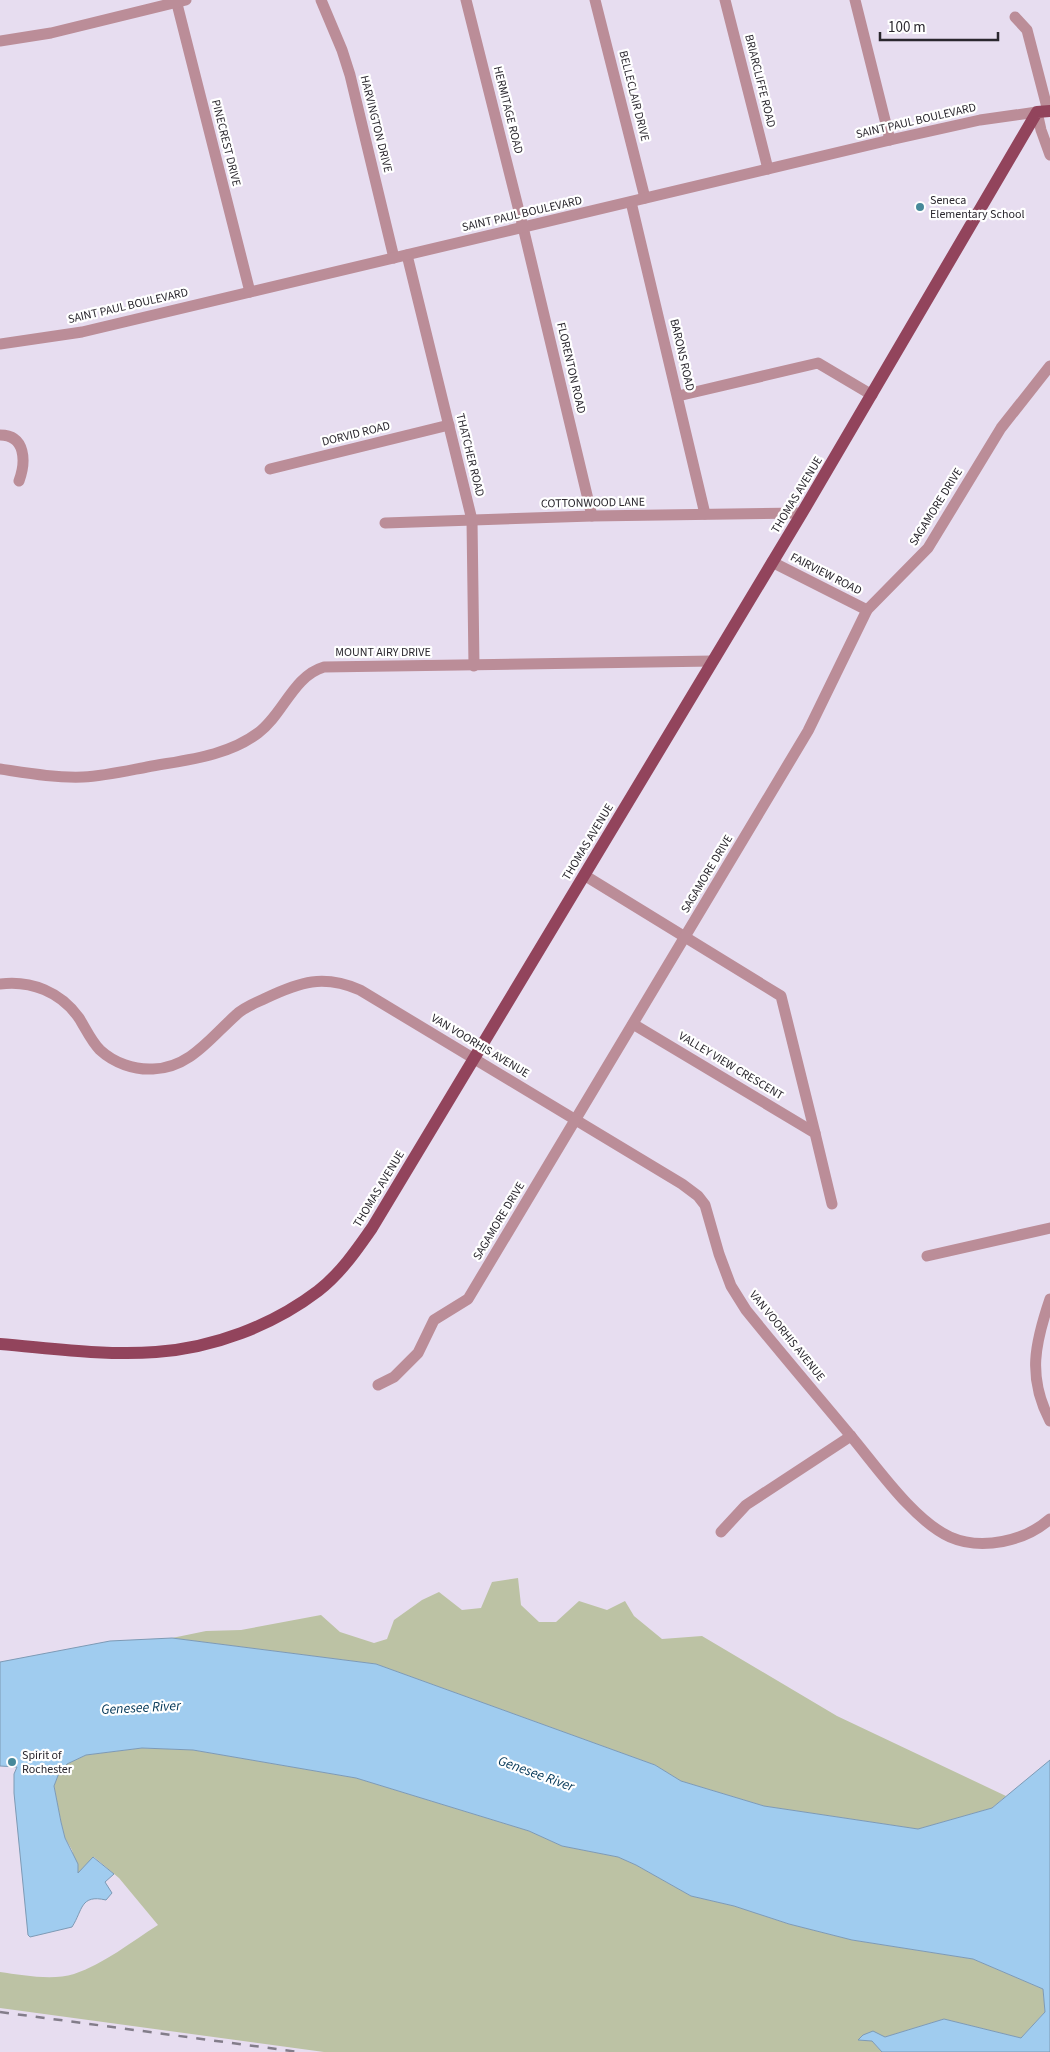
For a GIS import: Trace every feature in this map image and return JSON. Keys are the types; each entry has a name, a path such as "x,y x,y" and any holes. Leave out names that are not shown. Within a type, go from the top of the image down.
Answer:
{"main road":[{"name":"THOMAS AVENUE","path":"0,1344 127,1353 177,1350 202,1346 266,1323 289,1310 318,1291 353,1255 372,1228 1045,111"}],"street":[{"name":"HARVINGTON DRIVE","path":"320,0 342,50 350,75 394,258"},
{"name":"HERMITAGE ROAD","path":"466,0 523,227"},
{"name":"BELLECLAIR DRIVE","path":"596,0 645,198"},
{"name":"BRIARCLIFFE ROAD","path":"725,0 768,169"},
{"path":"855,0 890,140"},
{"path":"0,41 51,33 180,1"},
{"name":"PINECREST DRIVE","path":"180,1 250,292"},
{"path":"1015,18 1027,30 1045,111 1041,130 1050,155"},
{"name":"SAINT PAUL BOULEVARD","path":"0,344 82,332 890,140 980,120 1045,111"},
{"name":"BARONS ROAD","path":"632,202 705,514"},
{"name":"FLORENTON ROAD","path":"523,227 592,516"},
{"name":"THATCHER ROAD","path":"407,255 472,520 474,666"},
{"path":"678,396 818,363 872,396"},
{"name":"SAGAMORE DRIVE","path":"378,1385 394,1377 418,1353 434,1320 468,1299 808,731 867,610 928,548 1001,428 1050,366"},
{"name":"DORVID ROAD","path":"270,469 449,425"},
{"path":"0,435 14,438 20,446 24,465 19,480"},
{"name":"COTTONWOOD LANE","path":"385,523 592,516 802,513"},
{"name":"FAIRVIEW ROAD","path":"772,562 867,610"},
{"name":"MOUNT AIRY DRIVE","path":"0,770 83,777 200,758 231,748 258,733 272,720 304,678 316,669 332,666 474,666 713,661"},
{"name":"VALLEY VIEW CRESCENT","path":"584,875 781,996 832,1204"},
{"name":"VAN VOORHIS AVENUE","path":"0,984 24,984 47,991 58,997 79,1018 100,1049 110,1058 137,1068 161,1068 182,1062 192,1056 245,1008 294,986 320,981 340,982 360,990 682,1184 698,1196 705,1205 719,1254 732,1286 746,1310 914,1510 927,1522 952,1538 983,1542 1016,1538 1030,1533 1050,1519"},
{"name":"VALLEY VIEW CRESCENT","path":"633,1024 815,1132"},
{"path":"927,1256 1050,1228"},
{"path":"1050,1298 1038,1343 1035,1378 1038,1394 1050,1420"},
{"path":"721,1532 746,1505 851,1436"}],"green space":[{"path":"518,1578 521,1605 539,1622 556,1622 579,1601 607,1610 625,1601 634,1616 662,1639 702,1636 837,1716 1006,1796 992,1808 918,1829 764,1806 681,1781 655,1765 376,1664 172,1638 206,1631 241,1630 321,1615 340,1632 374,1643 387,1639 394,1620 422,1600 439,1592 462,1610 481,1608 492,1582"},
{"path":"142,1748 193,1750 356,1778 529,1831 562,1846 618,1857 691,1896 734,1906 789,1924 852,1940 973,1959 1043,1989 1045,2012 1021,2038 944,2019 885,2037 859,2040 872,2041 882,2052 324,2052 0,2008 0,1972 47,1977 74,1974 107,1959 158,1925 119,1878 94,1857 78,1873 72,1850 65,1838 54,1786 59,1773 67,1764 86,1755"}],"water":[{"name":"Genesee River","path":"172,1638 376,1664 655,1765 681,1781 764,1806 918,1829 992,1808 1050,1760 1050,2052 882,2052 872,2041 858,2040 863,2035 873,2031 885,2037 944,2019 1021,2038 1045,2012 1043,1989 973,1959 852,1940 789,1924 734,1906 691,1896 618,1857 562,1846 529,1831 356,1778 193,1750 142,1748 86,1755 67,1764 59,1773 54,1786 65,1838 78,1864 78,1873 93,1857 114,1874 105,1882 112,1893 106,1900 91,1899 87,1901 72,1927 30,1937 28,1935 14,1793 14,1774 17,1767 0,1766 0,1662 110,1641"}],"railway":[{"path":"0,2012 299,2052"}],"place":[{"name":"Seneca Elementary School","path":"920,207"},
{"name":"Spirit of Rochester","path":"12,1762"}]}
